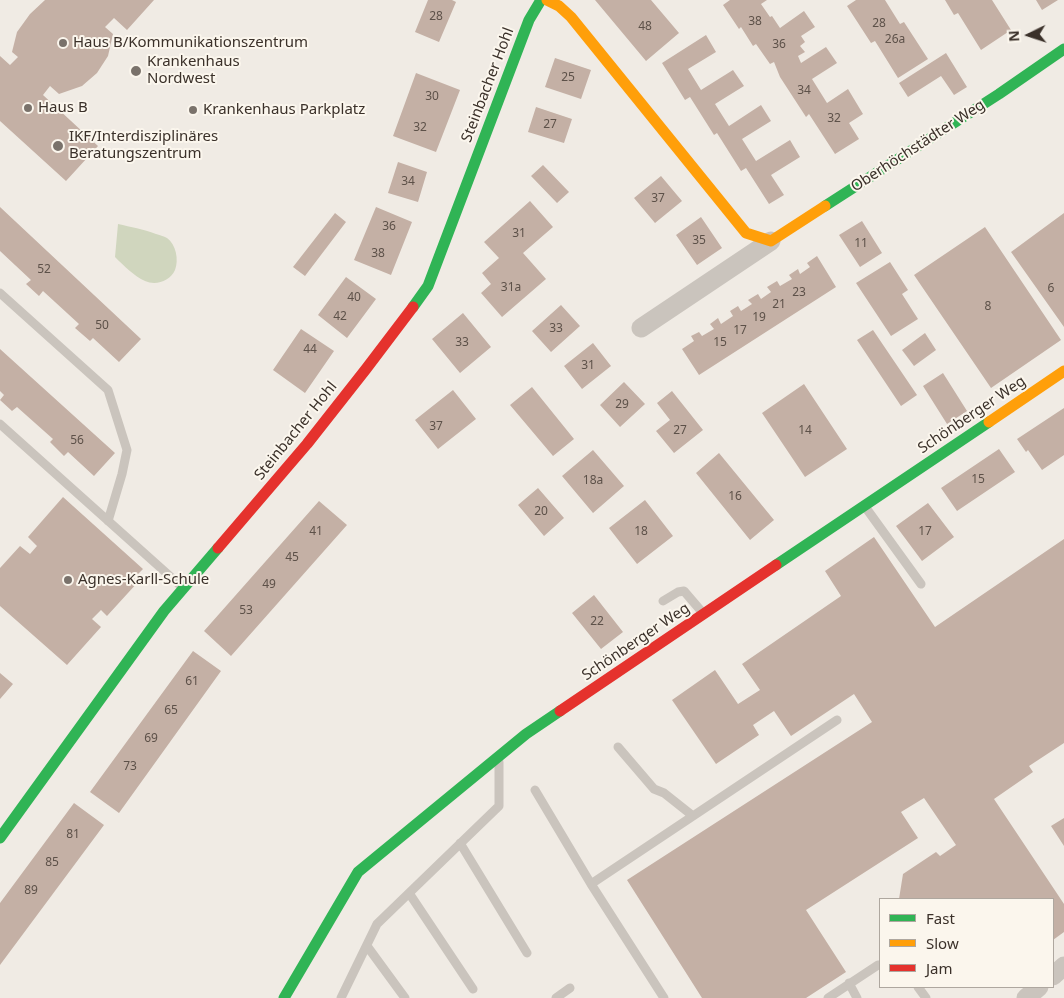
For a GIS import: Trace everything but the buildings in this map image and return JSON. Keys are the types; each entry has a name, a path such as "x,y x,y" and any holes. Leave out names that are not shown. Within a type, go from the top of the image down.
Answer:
{"street":[{"name":"Steinbacher Hohl","path":"0,838 164,611 307,444 428,286 529,20 541,0"},
{"path":"547,0 559,6 571,17 746,233 771,241"},
{"name":"Oberhöchstädter Weg","path":"641,328 771,241 999,94 1064,49"},
{"name":"Schönberger Weg","path":"284,998 358,872 526,734 1064,371"},
{"path":"1054,975 1064,966"}],"lane":[{"path":"0,293 108,390 127,450 108,521"},
{"path":"0,424 184,589"},
{"path":"864,506 920,584"},
{"path":"663,601 678,592 684,591 703,614"},
{"path":"591,884 837,720"},
{"path":"618,747 654,789 664,792 693,816"},
{"path":"341,998 377,924 499,806 499,756"},
{"path":"535,790 591,884 664,998"},
{"path":"460,844 527,953"},
{"path":"409,893 473,989"},
{"path":"367,946 404,998"},
{"path":"828,998 848,983 879,966"},
{"path":"848,983 858,998"},
{"path":"556,998 570,988"}],"green space":[{"path":"118,224 167,238 173,244 176,252 177,262 173,274 162,282 154,283 145,281 133,274 115,257"}],"traffic: fast":[{"path":"413,307 428,286 529,20 541,0"},
{"path":"825,206 999,94 1064,49"},
{"path":"776,565 989,422"},
{"path":"0,838 164,611 218,548"},
{"path":"284,998 358,872 526,734 560,711"}],"traffic: slow":[{"path":"547,0 559,6 571,17 746,233 771,241 825,206"},
{"path":"989,422 1064,371"}],"traffic: jam":[{"path":"218,548 307,444 413,307"},
{"path":"560,711 776,565"}],"place":[{"name":"Haus B/Kommunikationszentrum","path":"63,43"},
{"name":"Krankenhaus Nordwest","path":"136,71"},
{"name":"Haus B","path":"28,108"},
{"name":"Krankenhaus Parkplatz","path":"193,110"},
{"name":"IKF/Interdisziplinäres Beratungszentrum","path":"58,146"},
{"name":"Agnes-Karll-Schule","path":"68,580"}]}
